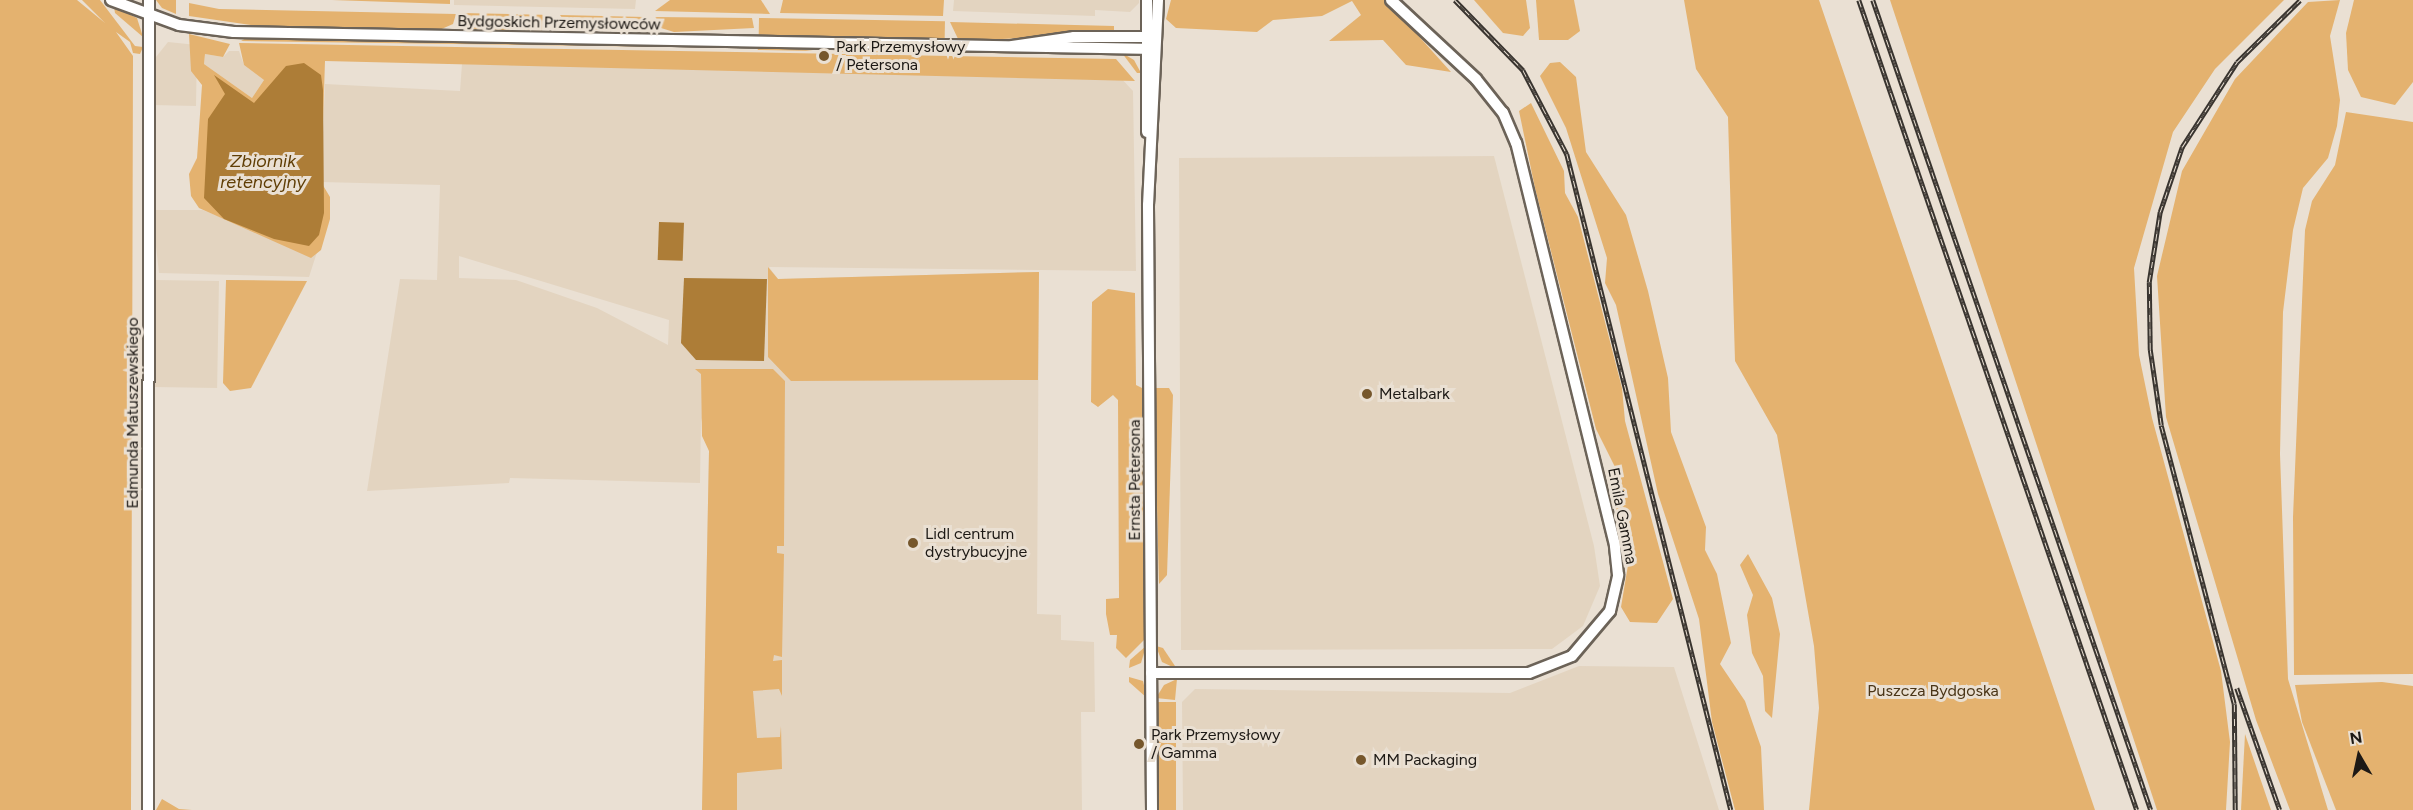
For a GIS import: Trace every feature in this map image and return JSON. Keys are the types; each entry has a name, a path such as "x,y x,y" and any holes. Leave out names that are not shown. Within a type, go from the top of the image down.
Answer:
{"street":[{"name":"Bydgoskich Przemysłowców","path":"111,0 178,25 261,33 1011,46 1151,43"},
{"name":"Edmunda Matuszewskiego","path":"148,810 149,0"},
{"name":"Ernsta Petersona","path":"1147,0 1151,43 1152,810"},
{"name":"Ernsta Petersona","path":"1151,43 1158,0"},
{"name":"Emila Gamma","path":"1151,673 1529,673 1572,656 1610,610 1618,575 1616,545 1516,142 1503,113 1476,79 1391,0"}],"shaded area":[{"path":"454,0 636,0 635,9 454,5"},
{"path":"954,0 1139,0 1139,3 1130,12 1095,10 1095,16 953,11"},
{"path":"168,42 197,45 196,106 153,105 152,62"},
{"path":"229,51 239,51 244,65 264,80 252,98 204,64 205,54 223,57"},
{"path":"462,64 1118,75 1133,91 1136,271 769,267 778,279 1039,272 1037,614 1061,615 1061,640 1094,642 1095,712 1081,712 1082,810 702,810 709,451 701,418 700,483 510,478 509,483 367,491 400,279 437,280 440,185 321,182 325,84 460,91","holes":["459,256 669,320 668,345 597,308 516,280 459,278"]},
{"path":"1494,156 1594,546 1600,586 1583,626 1552,649 1181,650 1179,158"},
{"path":"152,210 203,210 301,251 318,249 309,277 159,273"},
{"path":"156,280 219,281 217,388 154,387"},
{"path":"1579,666 1674,667 1719,810 1183,810 1182,702 1195,689 1510,693"}],"green space":[{"path":"0,0 77,0 105,23 82,0 100,0 135,46 143,47 140,54 133,53 130,42 116,32 133,56 131,810 0,810"},
{"path":"156,0 176,0 176,14 162,8"},
{"path":"332,0 450,0 450,4"},
{"path":"670,0 761,0 770,14 655,11"},
{"path":"783,0 944,0 943,16 780,13"},
{"path":"1171,0 1386,0 1451,72 1406,65 1383,40 1329,41 1361,15 1352,1 1322,16 1273,20 1257,32 1176,28 1166,19"},
{"path":"1474,0 1526,0 1530,28 1523,36 1503,33"},
{"path":"1536,0 1574,0 1580,31 1568,40 1539,40"},
{"name":"Puszcza Bydgoska","path":"1684,0 1819,0 2095,810 1809,810 1819,708 1814,646 1777,435 1735,361 1728,117 1696,69"},
{"path":"1890,0 2284,0 2215,69 2173,132 2134,268 2139,355 2152,418 2221,671 2230,742 2226,810 2157,810"},
{"path":"2340,0 2330,36 2340,100 2337,126 2328,158 2303,188 2293,230 2283,312 2280,454 2288,679 2328,810 2290,810 2256,720 2166,417 2157,276 2182,171 2235,79 2308,2"},
{"path":"2354,0 2413,0 2413,82 2395,105 2361,97 2348,70 2346,33"},
{"path":"189,3 219,9 456,14 453,24 437,31 271,28 189,16"},
{"path":"114,7 137,18 143,37 115,13"},
{"path":"461,13 553,15 540,33 479,32 465,25"},
{"path":"560,15 645,17 637,27 620,30 571,30"},
{"path":"655,17 752,18 754,28 674,32 661,28"},
{"path":"759,18 945,21 945,40 759,37"},
{"path":"950,22 1114,26 1114,34 959,41"},
{"path":"189,34 230,44 223,57 205,54 204,64 252,98 264,80 244,65 239,43 1116,59 1135,81 325,61 321,182 330,197 330,219 321,250 311,258 199,208 191,196 189,174 197,158 202,85 191,71"},
{"path":"248,37 751,46 751,48 241,41"},
{"path":"756,46 784,47 813,51 758,50"},
{"path":"861,48 1114,53 1114,54 840,52"},
{"path":"1122,53 1134,60 1141,73 1137,73"},
{"path":"1560,62 1576,77 1586,152 1626,215 1648,291 1668,378 1671,432 1706,527 1705,550 1717,574 1731,643 1720,664 1745,701 1761,747 1764,810 1735,810 1712,722 1699,619 1658,494 1616,305 1605,283 1607,258 1566,128 1540,76 1550,63"},
{"path":"1531,103 1564,171 1565,193 1578,217 1622,388 1625,421 1673,599 1657,623 1630,622 1621,607 1628,565 1616,507 1622,481 1596,429 1535,188 1519,111"},
{"path":"2346,112 2413,122 2413,674 2294,675 2293,517 2305,230 2312,201 2335,165"},
{"path":"768,267 778,279 1039,272 1038,380 791,381 768,357"},
{"path":"226,280 307,281 251,388 230,391 223,383"},
{"path":"1108,289 1135,293 1136,385 1144,389 1144,640 1126,658 1116,648 1117,635 1110,635 1106,614 1106,599 1119,598 1118,400 1113,395 1098,407 1091,402 1092,302"},
{"path":"695,369 773,369 785,381 784,546 777,546 777,553 784,554 782,657 774,655 773,661 782,660 782,696 779,689 753,691 757,738 780,737 781,726 782,769 737,773 737,810 702,810 709,451 702,436 701,374"},
{"path":"1154,388 1169,388 1173,395 1167,575 1159,584"},
{"path":"1748,554 1772,598 1780,634 1772,718 1765,711 1763,676 1752,653 1747,615 1753,595 1740,565"},
{"path":"1146,646 1141,663 1129,668 1130,660"},
{"path":"1156,646 1163,648 1177,669 1162,662"},
{"path":"1129,677 1143,681 1147,698 1129,682"},
{"path":"1177,679 1175,700 1156,698 1164,685"},
{"path":"2382,682 2413,686 2413,810 2336,810 2302,722 2295,685"},
{"path":"1156,702 1176,702 1176,810 1156,810"},
{"path":"2245,734 2271,810 2241,810"},
{"path":"162,799 179,809 192,810 156,810"}],"water":[{"name":"Zbiornik retencyjny","path":"304,63 321,75 323,90 324,213 319,235 309,246 274,239 224,219 204,198 208,119 225,94 214,75 254,103 286,66"},
{"path":"659,222 684,223 683,261 658,260"},
{"path":"684,278 767,279 764,361 696,360 681,343"}],"railway":[{"path":"1455,0 1523,70 1567,154 1731,810"},
{"path":"1859,0 2137,810"},
{"path":"1873,0 2151,810"},
{"path":"2235,810 2234,704 2161,425 2150,350 2149,282 2160,212 2182,147 2237,62 2300,0"},
{"path":"2237,688 2280,810"}],"place":[{"name":"Park Przemysłowy / Petersona","path":"824,56"},
{"name":"Metalbark","path":"1367,394"},
{"name":"Lidl centrum dystrybucyjne","path":"913,543"},
{"name":"Park Przemysłowy / Gamma","path":"1139,744"},
{"name":"MM Packaging","path":"1361,760"}]}
